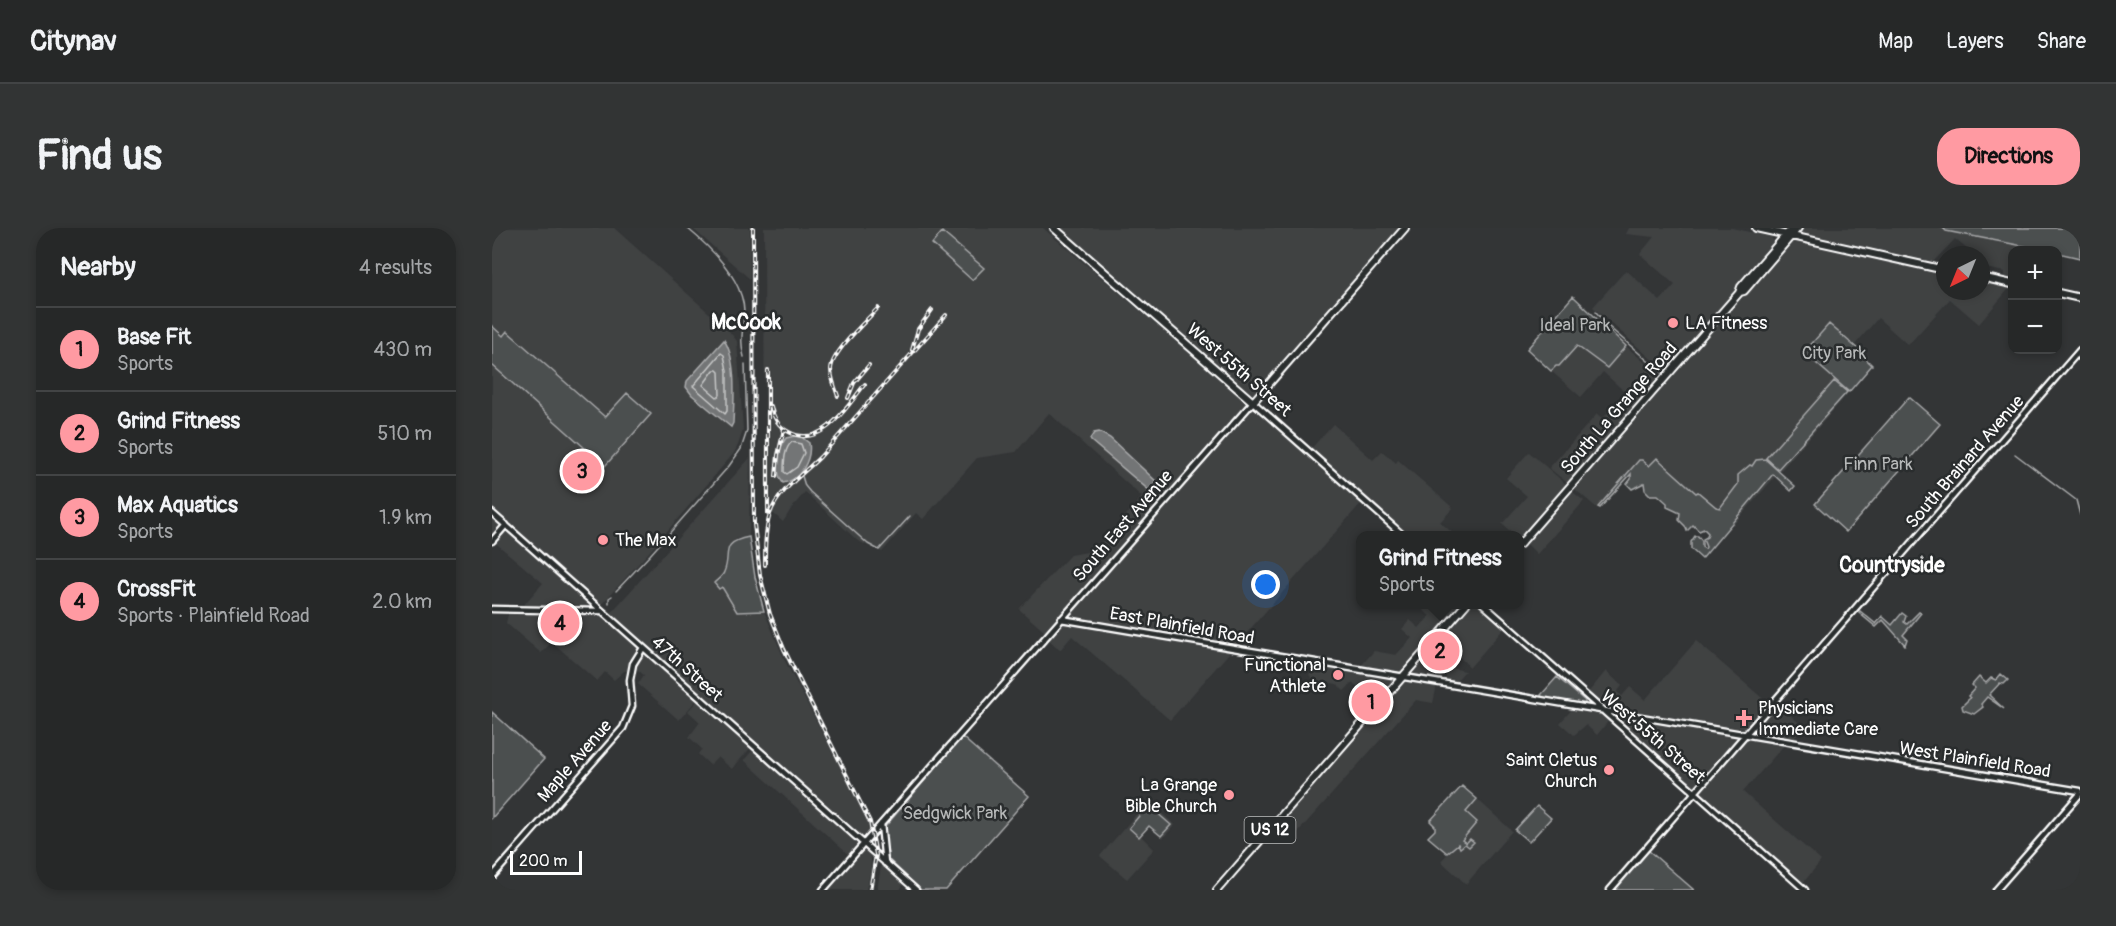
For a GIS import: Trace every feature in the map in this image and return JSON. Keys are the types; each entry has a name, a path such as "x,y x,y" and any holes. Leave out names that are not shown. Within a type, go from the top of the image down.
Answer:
{"main road":[{"name":"West 55th Street","path":"1054,228 1398,531"},
{"name":"South East Avenue","path":"823,890 1405,228"},
{"path":"1756,228 1790,233 1936,268"},
{"name":"South La Grange Road","path":"1740,292 1741,287 1777,245 1798,228"},
{"path":"1767,231 1777,245"},
{"name":"South La Grange Road","path":"1524,539 1740,292 1744,291 1790,233"},
{"path":"1990,279 2008,283"},
{"path":"2062,294 2080,298"},
{"name":"South Brainard Avenue","path":"1610,890 2080,350"},
{"path":"1238,389 1253,396 1269,383"},
{"name":"47th Street","path":"492,513 916,890"},
{"path":"492,541 506,525"},
{"path":"582,611 589,605 586,597"},
{"path":"492,609 602,611"},
{"name":"US 12","path":"1217,890 1462,609"},
{"name":"West 55th Street","path":"1489,609 1805,890"},
{"name":"East Plainfield Road","path":"1061,620 1404,677"},
{"name":"Maple Avenue","path":"492,878 622,728 632,706 630,680 633,664 643,648"},
{"name":"West Plainfield Road","path":"1404,677 2080,793"},
{"path":"1582,708 1586,705 1587,698"},
{"path":"1616,724 1616,718 1621,713"},
{"path":"1996,890 2080,793"},
{"path":"881,824 885,863"}],"shaded area":[{"path":"492,228 614,228 728,330 737,341 743,430 734,453 599,607 492,511"},
{"path":"692,228 750,228 750,279"},
{"path":"764,228 1043,228 1363,501 1170,720 1072,636 1060,650 1044,635 1045,632 1019,609 1070,555 1094,551 1142,497 1049,413 1016,452 977,458 923,519 916,513 882,552 858,541 805,492 783,522 765,506"},
{"path":"1059,228 1402,228 1257,393 1253,394 1237,384"},
{"path":"1629,228 1732,228 1771,237 1775,243 1666,372 1593,307 1626,270 1660,301 1675,285 1640,254 1654,237 1626,234"},
{"path":"1800,228 1943,228 1946,231 2023,246 2008,246 2008,282 2004,281 2005,272 1990,269 1990,246 1963,246 1955,239 1948,246 1936,246 1936,259 1931,264 1795,234"},
{"path":"1790,236 1936,268 1936,300 1949,300 1908,345 1878,318 1854,346 1829,324 1805,353 1849,392 1733,525 1657,458 1649,467 1639,461 1597,508 1575,487 1698,348 1737,300 1742,299 1740,293"},
{"path":"1990,280 2008,284 2008,290 1979,324 1951,300 1990,300"},
{"path":"1577,346 1607,368 1626,346 1661,377 1618,427 1604,417 1625,392 1603,372 1581,397 1551,371 1559,366"},
{"path":"1597,414 1617,431 1570,485 1549,468"},
{"path":"1333,424 1373,460 1382,451 1396,463 1398,460 1453,508 1440,522 1450,531 1401,531 1309,451"},
{"path":"1529,452 1569,487 1524,538 1524,531 1510,531 1502,524 1527,496 1506,478"},
{"path":"750,458 749,537 736,539 727,550 722,586 737,612 764,611 785,661 867,818 872,834 864,843 610,614"},
{"path":"1570,493 1574,493 1584,501 1537,554 1527,544 1528,540"},
{"path":"492,514 585,598 588,604 585,608 582,610 520,609 543,583 492,540"},
{"path":"1422,609 1461,609 1403,675 1360,667 1374,651 1396,655 1412,638 1402,629 1410,620 1419,628 1430,616"},
{"path":"1464,609 1487,609 1506,626 1470,667 1457,655 1448,667 1465,671 1455,682 1446,681 1446,672 1441,681 1405,676"},
{"path":"509,611 602,612 642,648 630,671 624,671 614,680 605,672 597,681 552,642 541,653 506,623"},
{"path":"1696,641 1769,704 1745,731 1607,709 1587,694 1606,671 1622,686 1617,692 1622,696 1630,687 1645,700"},
{"path":"643,649 698,698 679,720 638,684 644,675 633,666"},
{"path":"1319,664 1402,678 1385,697 1378,691 1359,689 1352,683 1344,691 1337,684 1326,682 1322,687 1309,675"},
{"path":"1405,680 1437,685 1433,703 1416,700 1297,833 1281,818"},
{"path":"699,699 752,746 732,769 718,757 710,765 698,754 702,749 689,737 700,722 688,711"},
{"path":"1775,702 1804,727 1791,742 1749,733"},
{"path":"1574,707 1600,710 1610,719 1597,735 1586,725 1574,735 1560,723"},
{"path":"1620,716 1735,736 1737,740 1694,787 1620,723 1617,720"},
{"path":"1749,739 1785,744 1743,792 1821,861 1802,884 1701,794 1700,790 1740,744"},
{"path":"754,749 861,844 850,856 744,760"},
{"path":"1477,799 1512,831 1466,884 1441,861 1477,822 1466,812"},
{"path":"1148,801 1175,825 1163,838 1149,826 1141,836 1154,849 1127,879 1100,856"},
{"path":"864,845 871,851 871,870 866,890 824,890"},
{"path":"882,861 905,881 900,890 877,890"}],"green space":[{"path":"1943,228 2080,228 2080,258 2062,254 2062,246 2023,246 1946,231"},
{"path":"942,232 984,268 972,280 932,244"},
{"name":"Ideal Park","path":"1573,296 1626,346 1607,368 1577,346 1559,366 1551,371 1527,349"},
{"name":"City Park","path":"1829,324 1867,357 1866,359 1872,365 1849,392 1805,355 1806,350"},
{"path":"492,326 503,336 507,331 605,417 627,393 651,414 605,466 492,365"},
{"path":"1834,381 1847,392 1778,469 1766,458"},
{"name":"Finn Park","path":"1909,397 1940,424 1846,532 1815,504"},
{"path":"1657,458 1696,493 1698,492 1720,508 1738,484 1738,475 1750,465 1752,466 1756,460 1765,459 1795,486 1791,491 1773,474 1702,559 1691,549 1691,542 1695,536 1698,536 1705,549 1703,539 1708,533 1704,529 1699,531 1693,525 1687,531 1679,520 1680,513 1667,507 1667,503 1658,495 1650,495 1645,490 1644,483 1632,489 1627,484 1631,479 1631,474 1600,508 1598,507 1639,460 1649,466"},
{"path":"749,537 755,577 764,611 737,612 722,587 719,589 714,583 723,573 728,550 733,542"},
{"path":"1860,611 1876,624 1882,616 1892,625 1902,613 1906,616 1904,622 1907,624 1919,612 1921,613 1903,635 1907,639 1905,645 1883,620 1876,627 1859,613"},
{"path":"2001,674 2008,680 2004,684 2000,683 1989,695 2004,709 1987,697 1981,704 1983,707 1974,714 1963,710 1962,706 1970,698 1968,696 1975,688 1972,685 1979,677 1986,683 1991,678 1996,680"},
{"path":"1557,677 1585,701 1583,705 1543,698 1541,695"},
{"path":"492,712 544,759 492,818"},
{"name":"Sedgwick Park","path":"962,737 1029,796 946,890 921,890 887,858 884,828"},
{"path":"1462,786 1477,799 1466,812 1477,822 1462,840 1466,843 1470,839 1474,842 1469,847 1465,844 1460,848 1458,844 1447,853 1428,837 1435,830 1435,826 1430,821"},
{"path":"1148,805 1171,825 1161,836 1149,826 1139,837 1129,828"},
{"path":"1537,806 1551,818 1529,842 1515,830"},
{"path":"1648,850 1694,890 1613,890"}],"water":[{"path":"724,340 731,358 734,380 731,427 692,395 686,387 687,381"},
{"path":"1099,432 1110,438 1159,484 1155,493 1091,441 1094,433"},
{"path":"800,436 809,443 809,456 799,474 783,483 778,467 779,454 786,438"}],"waterway":[{"path":"687,228 724,264 738,287 744,311 742,339 744,357"},
{"path":"1596,312 1609,327 1663,374"},
{"path":"616,591 729,466 741,449 747,431 745,364"},
{"path":"2015,454 2076,500 2080,515"},
{"path":"802,476 810,492 868,544 879,550 910,516"},
{"path":"609,603 609,598 612,596"}],"railway":[{"path":"753,228 754,524 760,575 770,614 784,649 870,822 876,855 870,890"},
{"path":"838,396 833,383 831,369 833,362 850,337 878,308"},
{"path":"912,350 918,329 932,310"},
{"path":"765,565 768,520 779,498 820,457 946,315"},
{"path":"848,398 854,383 869,365"},
{"path":"768,370 768,514"},
{"path":"771,406 777,421 785,430 801,436 812,435 833,423 865,384"},
{"path":"776,476 784,429"}],"place":[{"name":"LA Fitness","path":"1673,323"},
{"name":"Max Aquatics","path":"582,471"},
{"name":"The Max","path":"603,540"},
{"name":"CrossFit","path":"560,623"},
{"name":"Grind Fitness","path":"1440,651"},
{"name":"Functional Athlete","path":"1338,675"},
{"name":"Base Fit","path":"1371,702"},
{"name":"Physicians Immediate Care","path":"1744,718"},
{"name":"Saint Cletus Church","path":"1609,770"},
{"name":"La Grange Bible Church","path":"1229,795"}],"district":[{"name":"McCook","path":"746,322"},
{"name":"Countryside","path":"1892,565"}]}
